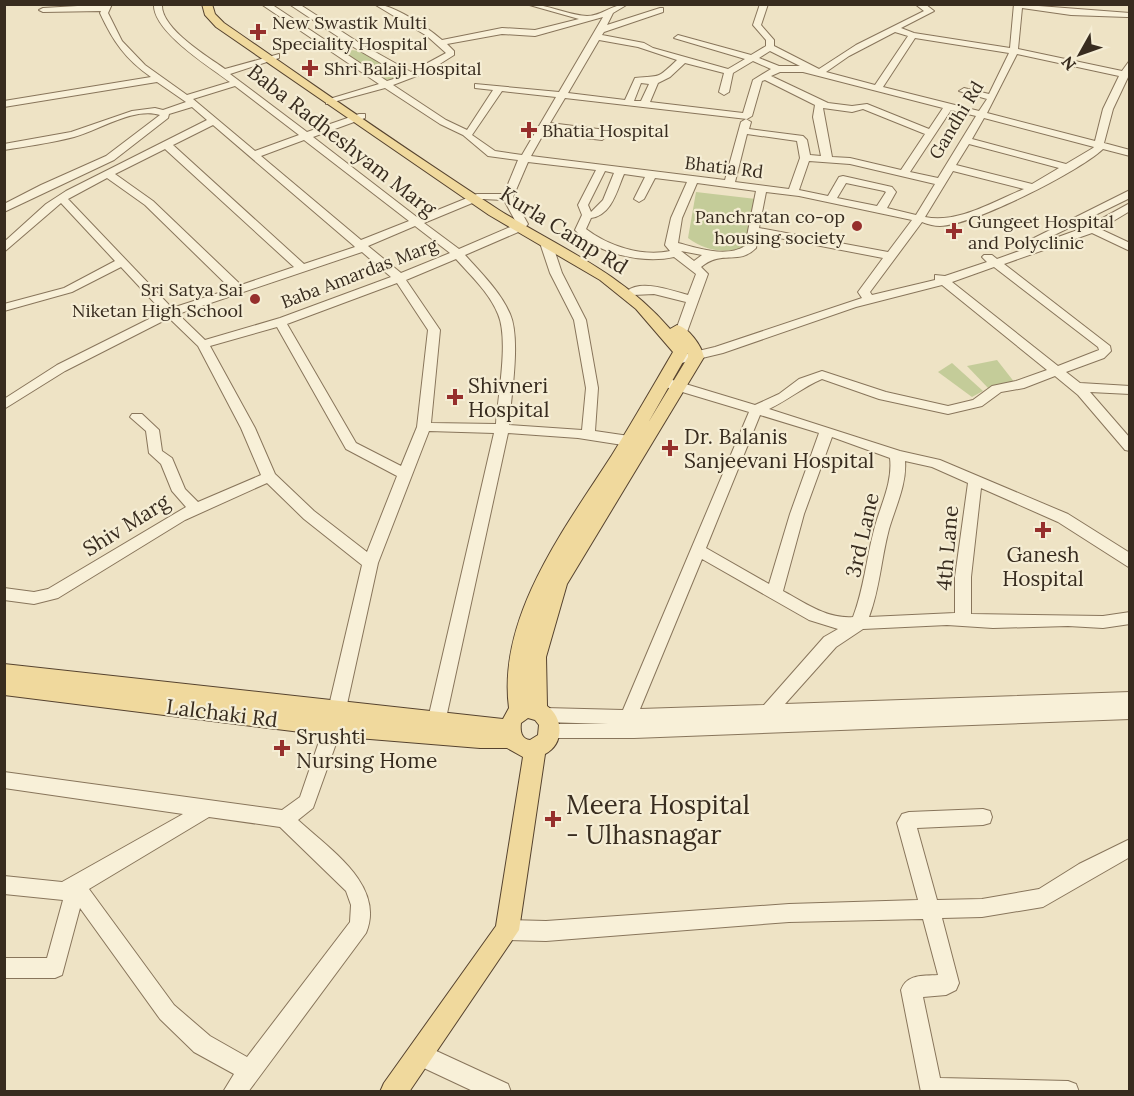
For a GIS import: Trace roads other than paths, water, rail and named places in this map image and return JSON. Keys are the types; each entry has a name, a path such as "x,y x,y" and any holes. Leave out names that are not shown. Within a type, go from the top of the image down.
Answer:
{"main road":[{"name":"Kurla Camp Rd","path":"207,4 210,15 220,26 272,57"},
{"name":"Kurla Camp Rd","path":"217,4 228,21 272,57 333,101 546,243 592,268 675,334"},
{"name":"Kurla Camp Rd","path":"521,226 606,271 633,291 675,334 687,354"},
{"path":"393,1092 507,930 536,657 558,584 687,354"},
{"path":"530,726 516,684 519,656 538,596 561,549 629,441 671,384"},
{"name":"Lalchaki Rd","path":"4,672 108,692"},
{"name":"Lalchaki Rd","path":"4,687 108,692 435,727 480,739 530,726"}],"street":[{"name":"Baba Radheshyam Marg","path":"158,4 159,18 175,35 458,254 490,290 505,315 508,347 502,428 435,727"},
{"name":"Bhatia Rd","path":"266,4 443,122 468,134 467,138 492,154 793,192 940,223 1034,188 1070,168 1101,146"},
{"path":"293,4 358,46 409,75"},
{"path":"333,101 428,68 451,53 430,34 378,4"},
{"path":"441,43 489,33 535,33 609,12 624,4"},
{"path":"820,73 847,51 930,11 919,4"},
{"path":"1018,5 1071,13 1128,17 1125,9 1118,4"},
{"path":"535,5 586,18 600,30 645,46 650,50 729,72"},
{"name":"Gandhi Rd","path":"866,295 889,256 918,220 992,97 1014,51 1018,5"},
{"path":"43,10 107,6 104,13 118,42 142,67 190,100 399,278 434,330 424,427 370,562 335,718 307,802 285,819"},
{"path":"595,6 609,12"},
{"path":"600,30 660,10"},
{"path":"521,226 508,197 524,159 609,12"},
{"path":"762,12 757,25 770,40 770,47"},
{"path":"895,29 913,35 1014,51 1125,79"},
{"path":"878,87 913,35"},
{"path":"678,38 752,57 778,69 820,73 981,117 1130,153"},
{"path":"339,53 358,46"},
{"path":"770,47 820,73"},
{"path":"724,92 729,72 770,47"},
{"path":"223,73 272,57"},
{"path":"628,104 638,80 654,82 667,75 684,59"},
{"path":"1101,146 1108,109 1125,79 1130,63"},
{"path":"729,184 758,80 778,69"},
{"path":"764,76 822,104 852,111 864,106 931,134"},
{"path":"4,104 158,79"},
{"path":"644,105 654,82"},
{"path":"5,208 110,158 165,116 164,113 190,100 236,83"},
{"path":"478,86 747,116"},
{"path":"468,134 499,89"},
{"path":"964,91 992,97"},
{"path":"822,104 817,111 827,159"},
{"path":"903,174 948,108"},
{"path":"4,147 75,134 119,118 144,112 157,110 164,113"},
{"path":"253,154 358,118"},
{"path":"4,249 50,206 62,198 213,121"},
{"path":"542,127 563,130"},
{"path":"743,131 802,140 805,158 793,192"},
{"path":"965,140 1070,168"},
{"path":"166,144 303,269"},
{"path":"805,158 850,161 941,182"},
{"path":"950,166 1034,188"},
{"path":"602,168 583,205 587,215 580,230 610,246 656,257 674,249 732,256 743,253 750,248 762,188"},
{"path":"587,215 593,216 601,212 620,171"},
{"path":"108,174 149,203 238,289"},
{"path":"639,199 651,174"},
{"path":"831,199 845,179 888,189 891,192 880,211"},
{"path":"675,334 702,274 674,249 671,234 693,180"},
{"path":"991,260 1077,221 1130,193"},
{"path":"4,405 61,368 170,313 303,269 478,198 508,197"},
{"path":"62,198 170,313 203,344 248,428 269,477 309,515 370,562"},
{"path":"5,208 21,211 50,206"},
{"path":"687,354 866,295 940,278 1092,229 1130,206"},
{"path":"1077,221 1130,248"},
{"name":"Baba Amardas Marg","path":"203,344 281,322 363,295 521,226"},
{"path":"753,230 889,256"},
{"path":"546,243 556,273 580,320 592,388 588,435"},
{"path":"694,266 712,254"},
{"path":"626,724 756,410 784,397 804,382 822,375 884,396 948,410 977,403 997,389 1019,386 1100,355 1104,351 1104,346 991,260"},
{"path":"4,308 68,290 122,262"},
{"path":"940,278 1077,387 1130,447"},
{"path":"633,291 654,290 692,300"},
{"path":"281,322 351,446 405,474"},
{"path":"671,384 827,431 897,455 935,463 1063,518 1130,562"},
{"path":"1077,387 1130,390"},
{"path":"137,417 151,426 154,432 156,453 167,460 179,491 195,508"},
{"path":"424,427 502,428 629,441"},
{"path":"774,594 797,514 827,431"},
{"name":"3rd Lane","path":"859,623 870,594 881,532 899,472 897,455"},
{"name":"Shiv Marg","path":"4,594 34,598 52,594 195,508 269,477"},
{"name":"4th Lane","path":"963,620 963,577 975,481"},
{"path":"699,550 814,615 843,624 963,620 1103,622 1130,618"},
{"path":"762,720 830,642 859,623"},
{"path":"530,726 762,720 1106,706 1130,699"},
{"path":"1106,706 1130,711"},
{"path":"4,780 285,819 353,885 361,897 362,916 359,926 234,1092"},
{"path":"4,885 62,891 76,886 207,809"},
{"path":"983,817 906,822 949,983 914,987 911,995 932,1090 1068,1092"},
{"path":"507,930 546,931 789,913 982,908 1043,898 1086,870 1130,848"},
{"path":"76,886 167,1012 202,1044 250,1072"},
{"path":"4,968 55,968 76,886"},
{"path":"419,1054 500,1092"}],"place":[{"name":"New Swastik Multi Speciality Hospital","path":"258,32"},
{"name":"Shri Balaji Hospital","path":"310,68"},
{"name":"Bhatia Hospital","path":"529,130"},
{"name":"Panchratan co-op housing society","path":"857,226"},
{"name":"Gungeet Hospital and Polyclinic","path":"954,231"},
{"name":"Sri Satya Sai Niketan High School","path":"255,299"},
{"name":"Shivneri Hospital","path":"455,397"},
{"name":"Dr. Balanis Sanjeevani Hospital","path":"670,448"},
{"name":"Ganesh Hospital","path":"1043,530"},
{"name":"Srushti Nursing Home","path":"282,748"},
{"name":"Meera Hospital - Ulhasnagar","path":"553,819"}]}
